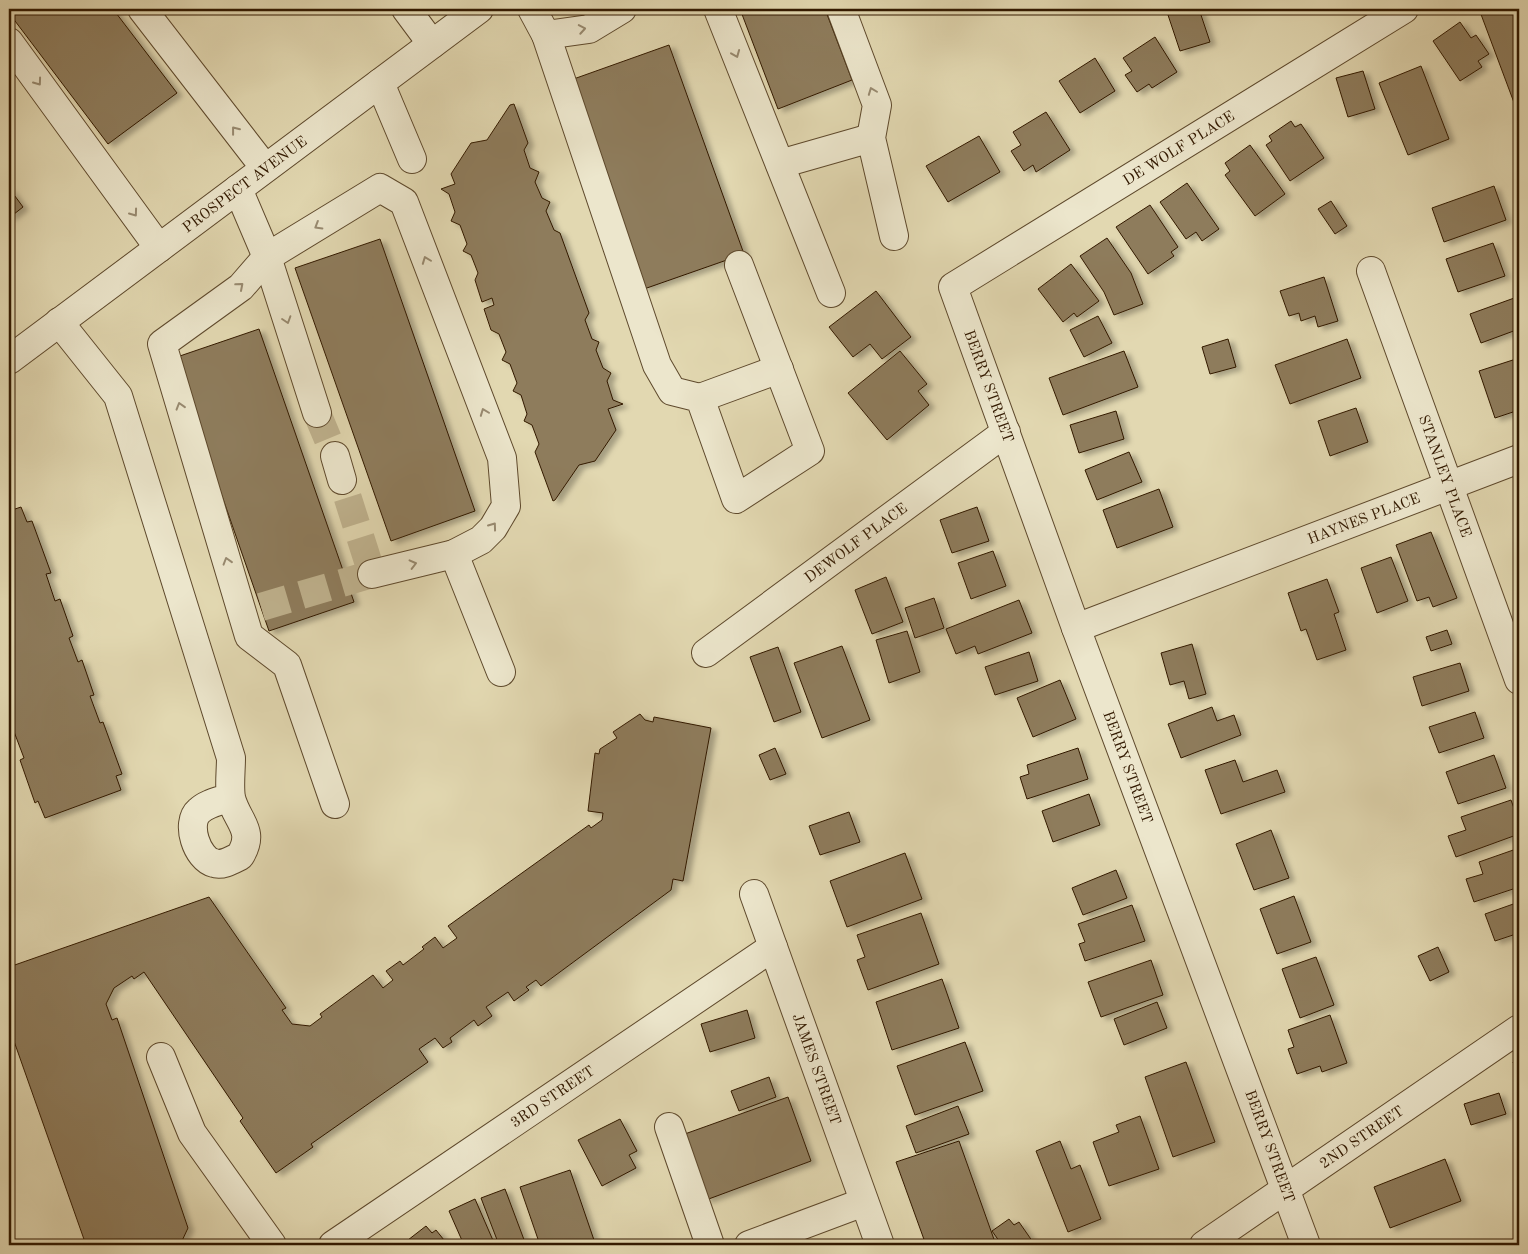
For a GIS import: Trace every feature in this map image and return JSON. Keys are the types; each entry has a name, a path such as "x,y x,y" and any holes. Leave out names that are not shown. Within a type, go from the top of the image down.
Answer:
{"street":[{"path":"142,9 265,168"},
{"path":"406,9 432,44"},
{"name":"PROSPECT AVENUE","path":"9,360 479,9"},
{"path":"532,9 546,35 658,365 672,391 700,398 779,369"},
{"path":"546,35 589,28 622,9"},
{"path":"718,9 831,293"},
{"path":"841,9 877,105 871,138 894,236"},
{"name":"DE WOLF PLACE","path":"954,287 1404,9"},
{"path":"9,42 159,248"},
{"path":"380,83 412,159"},
{"path":"780,164 871,138"},
{"path":"238,188 267,257 318,413"},
{"path":"335,804 287,666 249,636 251,608 162,344 241,287 267,257 380,188 404,202 502,458 506,506 493,528 481,540 454,554 372,574"},
{"path":"700,398 736,499 810,451 739,265"},
{"name":"STANLEY PLACE","path":"1371,271 1519,680"},
{"name":"BERRY STREET","path":"954,287 1076,628 1306,1245"},
{"path":"59,322 118,396 231,758 231,797"},
{"name":"DEWOLF PLACE","path":"706,653 1006,432"},
{"name":"HAYNES PLACE","path":"1076,628 1519,458"},
{"path":"454,554 501,672"},
{"name":"JAMES STREET","path":"754,894 880,1245"},
{"name":"3RD STREET","path":"333,1245 773,947"},
{"name":"2ND STREET","path":"1204,1245 1519,1029"},
{"path":"161,1057 192,1133 272,1245"},
{"path":"668,1127 710,1245"},
{"path":"749,1245 864,1202"}],"building":[{"path":"9,9 113,9 177,93 108,144 9,13"},
{"path":"740,9 825,9 852,80 778,109"},
{"path":"1166,9 1199,9 1210,42 1180,51"},
{"path":"1479,9 1519,9 1519,116"},
{"path":"1460,22 1471,38 1476,35 1489,54 1478,61 1482,67 1460,81 1433,41"},
{"path":"1155,37 1177,72 1152,88 1149,84 1137,92 1125,75 1132,71 1123,58"},
{"path":"669,45 744,254 644,289 568,81"},
{"path":"1095,58 1115,91 1080,113 1059,81"},
{"path":"1421,66 1449,139 1408,155 1379,83"},
{"path":"1363,71 1375,109 1348,117 1336,78"},
{"path":"514,104 528,143 524,150 530,168 539,172 535,182 542,198 550,202 546,211 554,230 560,233 589,313 585,320 592,339 599,342 596,350 603,368 611,373 607,381 613,400 623,404 608,409 616,430 595,461 579,465 553,501 535,452 539,444 532,425 524,421 527,414 521,395 513,391 517,383 510,364 502,360 506,352 499,334 491,330 484,309 494,305 492,298 482,302 475,280 478,273 471,255 463,251 467,244 460,225 451,221 455,212 449,194 441,189 455,184 451,174 471,143 487,140 510,105"},
{"path":"1046,112 1070,150 1036,172 1033,165 1024,171 1011,151 1021,145 1013,132"},
{"path":"1291,121 1295,127 1301,124 1324,158 1290,181 1266,145 1272,141 1269,136"},
{"path":"979,136 1000,172 948,202 926,166"},
{"path":"1250,145 1285,194 1255,216 1225,175 1230,171 1225,163"},
{"path":"1187,183 1219,229 1202,241 1196,232 1186,239 1160,202"},
{"path":"1494,186 1506,220 1444,242 1432,208"},
{"path":"9,188 23,207 9,218"},
{"path":"1331,201 1347,226 1335,234 1318,209"},
{"path":"1150,205 1178,247 1171,252 1174,256 1148,274 1116,227"},
{"path":"1107,238 1131,273 1143,304 1114,315 1104,292 1080,256"},
{"path":"380,239 475,511 391,541 295,268"},
{"path":"1493,243 1505,276 1458,292 1446,259"},
{"path":"1071,264 1099,301 1077,317 1074,313 1063,322 1038,289"},
{"path":"1324,277 1338,321 1318,327 1315,316 1301,321 1299,313 1289,316 1280,291"},
{"path":"876,291 911,337 882,359 870,344 853,357 829,327"},
{"path":"1517,297 1519,301 1519,329 1481,343 1470,314"},
{"path":"1098,316 1112,343 1084,357 1070,330"},
{"path":"259,329 354,602 269,631 174,358"},
{"path":"1228,339 1236,367 1210,374 1202,347"},
{"path":"1347,339 1361,378 1290,404 1275,365"},
{"path":"900,351 927,384 918,391 929,405 887,440 848,393"},
{"path":"1124,351 1138,387 1063,415 1049,378"},
{"path":"1519,358 1519,410 1495,418 1479,371"},
{"path":"1356,408 1368,442 1330,456 1318,421"},
{"path":"1116,411 1124,439 1079,453 1070,425"},
{"path":"1129,452 1142,482 1097,500 1085,470"},
{"path":"1159,489 1173,527 1117,548 1103,510"},
{"path":"21,507 27,522 32,521 51,573 46,574 55,601 60,599 73,636 69,638 78,662 82,660 94,695 90,696 100,723 103,722 122,774 116,776 121,790 45,818 38,801 35,803 20,760 24,758 13,729 9,731 9,511"},
{"path":"977,507 989,541 952,553 940,520"},
{"path":"1431,532 1457,598 1433,607 1429,597 1417,601 1396,545"},
{"path":"993,551 1006,586 971,599 958,563"},
{"path":"1391,557 1408,601 1377,613 1361,568"},
{"path":"886,577 903,622 872,634 855,590"},
{"path":"1327,579 1339,612 1334,614 1346,650 1317,660 1306,629 1301,631 1288,593"},
{"path":"934,598 944,628 915,638 905,608"},
{"path":"1019,600 1032,633 978,654 975,646 956,654 946,629"},
{"path":"1447,630 1452,644 1431,651 1426,637"},
{"path":"907,631 920,672 889,683 876,640"},
{"path":"1192,644 1206,694 1189,699 1184,681 1170,685 1161,653"},
{"path":"842,646 870,720 822,738 794,663"},
{"path":"778,647 801,712 774,722 750,657"},
{"path":"1029,652 1038,681 995,695 985,667"},
{"path":"1460,663 1469,691 1422,706 1413,677"},
{"path":"1060,680 1076,719 1033,737 1017,698"},
{"path":"1212,707 1217,721 1234,715 1241,735 1181,758 1168,724"},
{"path":"1475,712 1484,738 1439,753 1429,727"},
{"path":"640,714 645,720 653,722 654,717 711,728 683,881 673,879 671,890 541,986 536,980 526,987 529,990 514,1001 508,992 486,1007 492,1016 478,1026 474,1020 450,1038 452,1042 443,1048 435,1038 419,1049 428,1062 311,1144 313,1147 276,1173 240,1121 243,1118 144,972 134,979 132,976 114,988 106,1004 112,1020 117,1018 188,1228 180,1245 86,1245 9,1027 9,967 209,897 286,1008 282,1010 292,1024 310,1026 322,1017 320,1014 373,975 383,988 393,980 386,971 400,961 403,965 424,949 422,947 435,937 443,948 457,938 448,926 589,825 591,828 602,820 603,813 588,811 595,753 599,754 600,749 617,738 613,732"},
{"path":"775,748 786,774 770,780 759,755"},
{"path":"1078,748 1088,779 1027,799 1020,777 1029,774 1027,765"},
{"path":"1494,755 1506,788 1458,804 1446,772"},
{"path":"1235,760 1243,782 1277,770 1285,792 1221,814 1205,770"},
{"path":"1089,794 1100,825 1053,842 1042,811"},
{"path":"1511,800 1519,822 1519,834 1456,857 1448,836 1466,830 1461,817"},
{"path":"849,812 860,842 820,855 809,826"},
{"path":"1271,830 1289,878 1254,890 1236,844"},
{"path":"1519,848 1519,887 1474,902 1466,879 1483,874 1479,862"},
{"path":"905,853 922,899 847,927 830,881"},
{"path":"1116,870 1127,898 1083,915 1072,888"},
{"path":"1294,896 1311,942 1277,954 1260,909"},
{"path":"1519,902 1519,933 1495,941 1485,914"},
{"path":"1132,905 1145,941 1085,961 1079,944 1085,942 1078,924"},
{"path":"921,913 939,964 868,990 857,960 865,957 857,935"},
{"path":"1438,947 1449,972 1430,981 1418,956"},
{"path":"1316,957 1334,1005 1300,1018 1282,969"},
{"path":"1151,960 1163,995 1101,1017 1088,982"},
{"path":"942,979 959,1028 892,1050 876,1002"},
{"path":"1157,1002 1167,1028 1124,1045 1114,1019"},
{"path":"747,1010 755,1038 710,1052 701,1024"},
{"path":"1330,1015 1347,1063 1322,1072 1320,1066 1297,1074 1288,1049 1294,1047 1288,1030"},
{"path":"965,1042 983,1091 915,1115 897,1066"},
{"path":"1519,1059 1519,1077 1513,1062"},
{"path":"1186,1062 1215,1142 1173,1157 1145,1077"},
{"path":"769,1077 776,1097 739,1111 731,1091"},
{"path":"1499,1093 1506,1114 1471,1125 1464,1104"},
{"path":"788,1097 811,1161 706,1200 682,1135"},
{"path":"958,1106 969,1134 916,1153 906,1126"},
{"path":"1140,1116 1159,1169 1109,1186 1093,1142 1119,1132 1116,1125"},
{"path":"620,1119 637,1151 629,1155 636,1168 602,1186 578,1140"},
{"path":"959,1141 996,1245 926,1245 896,1162"},
{"path":"1060,1141 1071,1169 1080,1165 1101,1219 1068,1232 1036,1151"},
{"path":"1445,1159 1461,1201 1390,1228 1374,1187"},
{"path":"570,1170 595,1243 587,1245 540,1245 520,1187"},
{"path":"505,1189 526,1245 499,1245 481,1198"},
{"path":"475,1199 495,1245 464,1245 449,1211"},
{"path":"1009,1219 1014,1225 1019,1222 1035,1245 1002,1245 992,1231"},
{"path":"426,1226 432,1233 436,1230 448,1245 412,1245 408,1240"}],"tunnel":[{"path":"317,413 335,456"},
{"path":"261,607 372,574 342,480"}]}
